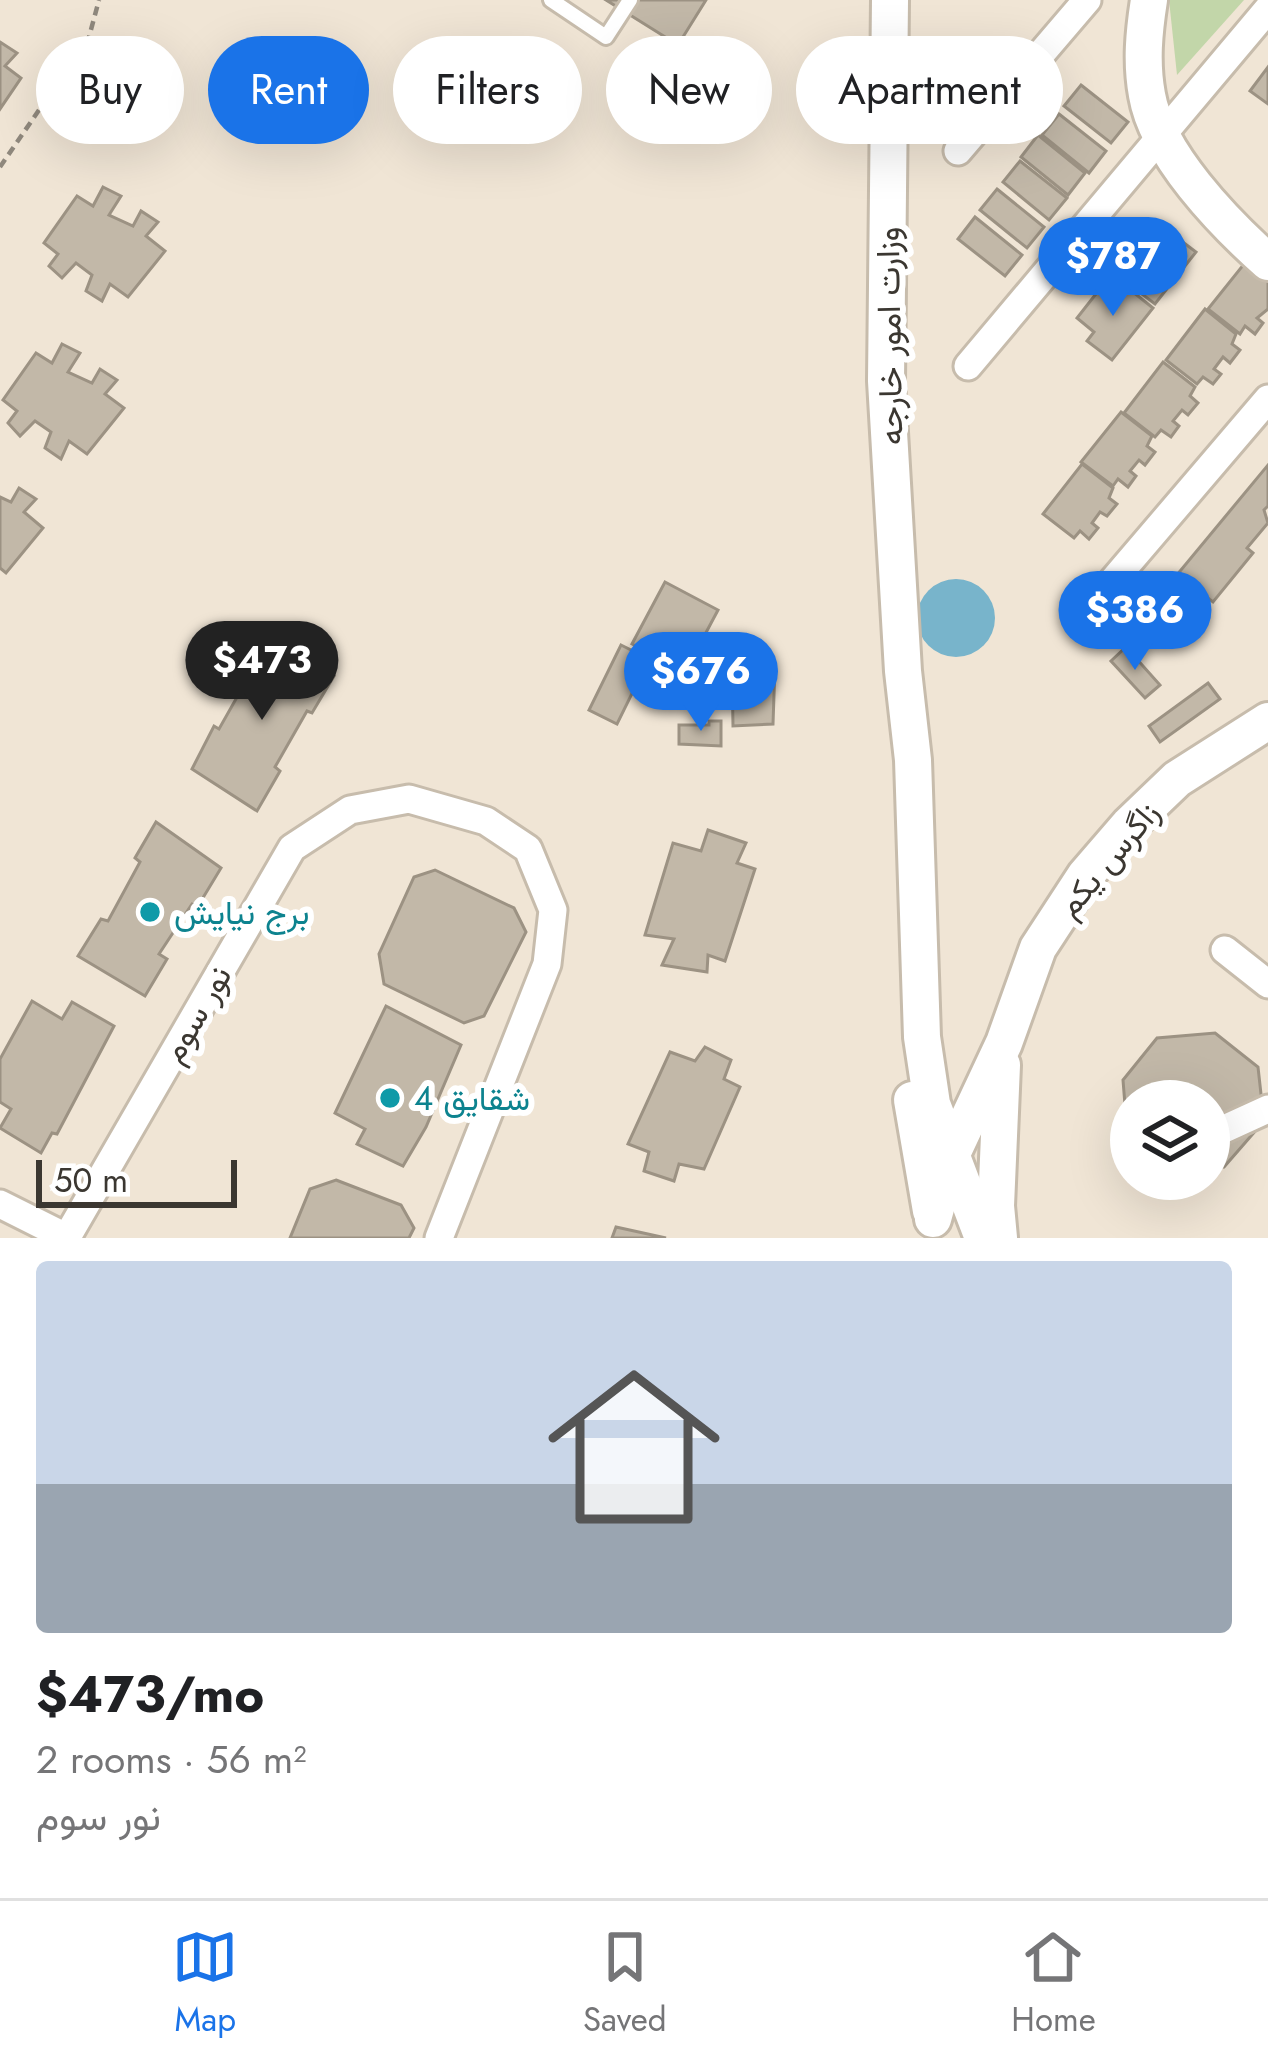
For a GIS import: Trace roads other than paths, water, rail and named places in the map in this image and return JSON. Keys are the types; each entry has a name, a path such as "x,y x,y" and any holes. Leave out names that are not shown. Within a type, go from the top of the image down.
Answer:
{"main road":[{"name":"وزارت امور خارجه","path":"890,0 886,381 903,671 906,1060 935,1228"},
{"path":"1149,0 1142,46 1147,99 1161,135 1197,188 1268,262"},
{"name":"وزارت امور خارجه","path":"903,671 913,760 922,1037 932,1104 983,1238"},
{"name":"زاگرس یکم","path":"1004,1043 1038,948 1085,876 1178,778 1268,721"},
{"path":"922,1037 940,1069 955,1076 970,1076 1004,1043"},
{"path":"935,1228 950,1157 1004,1043"},
{"path":"999,1238 1004,1043"}],"street":[{"path":"958,151 1087,0"},
{"path":"968,366 1268,9"},
{"path":"1111,583 1268,399"},
{"name":"نور سوم","path":"68,1238 292,848 350,810 409,800 486,821 528,850 553,910 547,964 439,1238"},
{"path":"1225,950 1268,984"},
{"path":"1230,1126 1268,1109"},
{"path":"0,1204 68,1238"}],"lane":[{"path":"550,0 606,37 630,0"}],"water":[{"path":"956,579 984,590 995,618 984,646 956,657 928,646 917,618 928,590"}],"place":[{"name":"برج نیایش","path":"150,912"},
{"name":"شقایق 4","path":"390,1098"}]}
